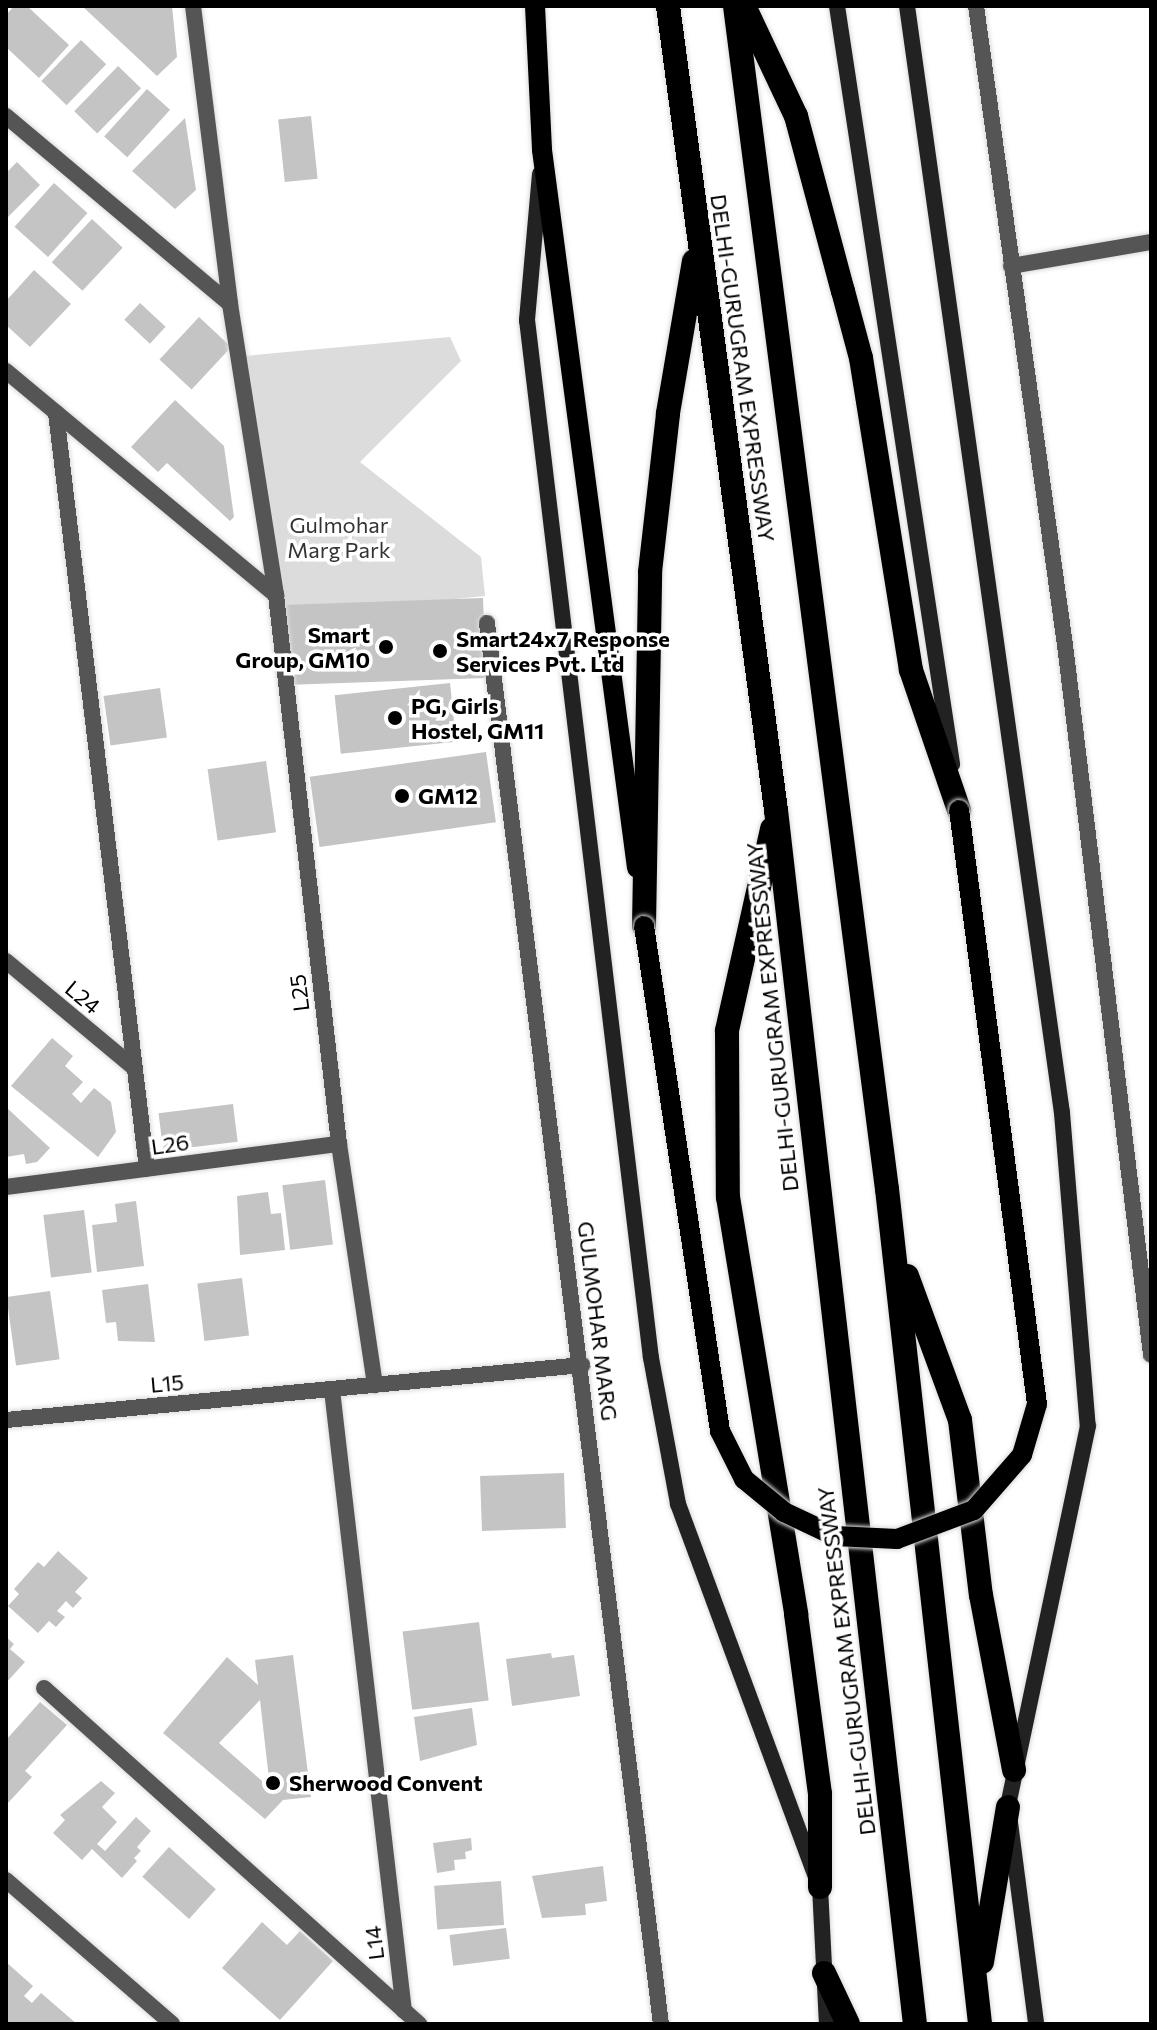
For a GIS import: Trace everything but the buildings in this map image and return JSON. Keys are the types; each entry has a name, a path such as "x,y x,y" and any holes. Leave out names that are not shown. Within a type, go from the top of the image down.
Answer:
{"highway":[{"name":"DELHI-GURUGRAM EXPRESSWAY","path":"668,6 776,810 915,2024"},
{"name":"DELHI-GURUGRAM EXPRESSWAY","path":"735,6 893,1236 980,2024"},
{"path":"744,6 796,116 843,291 864,374 911,670 959,810"},
{"path":"644,926 650,572 668,413 699,235"},
{"path":"776,810 727,1031 728,1197 820,1794 820,1887"},
{"path":"893,1236 960,1420 981,1595 1014,1770"},
{"path":"977,1992 1008,1807"},
{"path":"824,1973 848,2024"}],"main road":[{"path":"535,6 542,150 644,926 720,1431 744,1479 784,1512 835,1536 897,1539 974,1510 1022,1455 1037,1404 959,810 837,6"},
{"path":"907,6 1062,1113 1088,1426 1008,1807 1036,2024"},
{"path":"542,150 527,320 651,1358 678,1504 820,1887 827,2024"}],"street":[{"name":"L25","path":"193,6 230,304 276,595 339,1144 375,1385"},
{"path":"976,6 1065,645 1151,1355"},
{"path":"6,116 230,304"},
{"path":"1011,266 1151,242"},
{"path":"6,371 276,595"},
{"path":"56,413 147,1169"},
{"name":"GULMOHAR MARG","path":"487,623 582,1365 661,2024"},
{"name":"L24","path":"6,961 133,1067"},
{"name":"L26","path":"6,1187 339,1144"},
{"name":"L15","path":"6,1420 582,1365"},
{"name":"L14","path":"332,1390 404,2011"},
{"name":"L14","path":"44,1688 404,2011"},
{"path":"6,1880 172,2024"},
{"path":"404,2011 419,2024"}],"green space":[{"name":"Gulmohar Marg Park","path":"450,337 461,361 360,462 481,557 485,596 283,616 244,356"}],"place":[{"name":"Smart Group, GM10","path":"386,647"},
{"name":"Smart24x7 Response Services Pvt. Ltd","path":"440,651"},
{"name":"PG, Girls Hostel, GM11","path":"395,718"},
{"name":"GM12","path":"402,796"},
{"name":"Sherwood Convent","path":"273,1783"}]}
